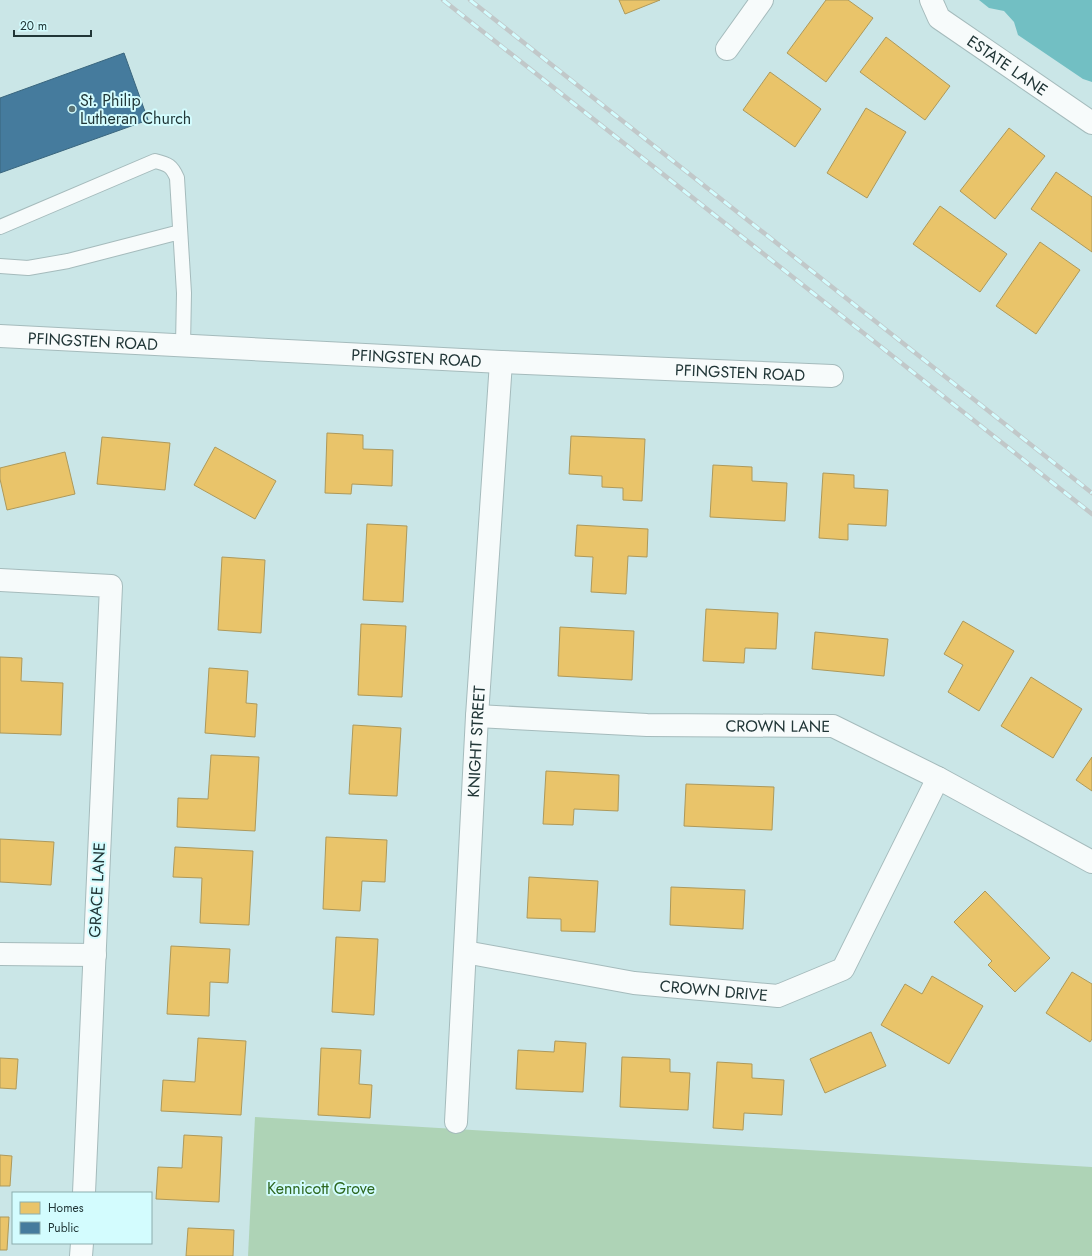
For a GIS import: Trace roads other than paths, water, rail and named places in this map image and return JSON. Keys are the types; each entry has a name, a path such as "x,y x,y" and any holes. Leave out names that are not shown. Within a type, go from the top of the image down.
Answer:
{"street":[{"path":"727,49 762,0"},
{"name":"ESTATE LANE","path":"931,0 939,18 1092,123"},
{"name":"PFINGSTEN ROAD","path":"0,336 501,362 832,376"},
{"name":"KNIGHT STREET","path":"456,1122 478,716 501,362"},
{"name":"GRACE LANE","path":"0,580 111,586 84,1192"},
{"name":"CROWN LANE","path":"478,716 647,725 834,726 938,778 1092,862"},
{"name":"CROWN DRIVE","path":"465,952 634,983 778,996 843,969 938,778"},
{"path":"0,954 95,955"},
{"path":"81,1256 82,1244"}],"lane":[{"path":"0,227 155,161 167,163 172,166 177,178 184,294 183,345"},
{"path":"0,266 28,268 68,261 180,232"}],"water":[{"path":"979,0 1092,0 1092,82 1083,79 1018,35 1014,22 1004,11 989,8"}],"railway":[{"path":"443,0 1092,514"},
{"path":"470,0 1092,493"}],"place":[{"name":"St. Philip Lutheran Church","path":"72,109"}],"park label":[{"name":"Kennicott Grove","path":"321,1188"}]}
